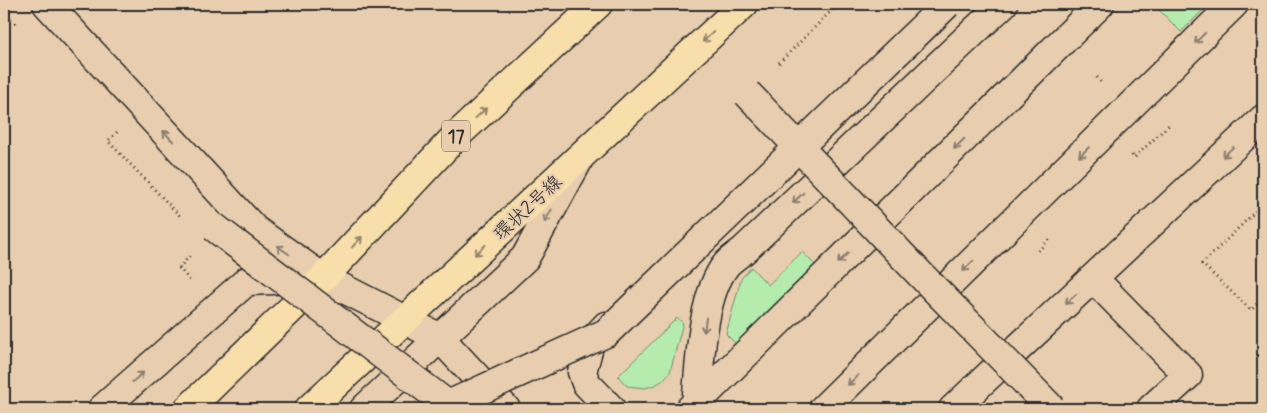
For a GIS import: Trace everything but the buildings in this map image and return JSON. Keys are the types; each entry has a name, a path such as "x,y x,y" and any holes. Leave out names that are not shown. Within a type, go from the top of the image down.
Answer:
{"main road":[{"name":"17","path":"188,409 323,278 454,138 598,4"},
{"name":"環状2号線","path":"309,409 744,4"}],"street":[{"path":"47,4 255,230 323,278 440,338 506,409"},
{"path":"611,409 586,383 582,372 590,343 938,4"},
{"path":"214,227 450,407 606,333 947,4"},
{"path":"693,407 707,310 714,284 726,264 744,250 1003,4"},
{"path":"693,407 1100,4"},
{"path":"823,409 1234,4"},
{"path":"747,93 1052,409"},
{"path":"953,409 1263,119"},
{"path":"364,409 525,258 580,158"},
{"path":"102,409 247,281 323,278"},
{"path":"1094,279 1188,375 1151,409"},
{"path":"961,409 1009,365"}],"path":[{"path":"779,63 838,4"},
{"path":"4,12 17,26"},
{"path":"1130,154 1134,158 1171,123"},
{"path":"120,129 108,141 187,223"},
{"path":"1263,204 1202,264 1251,310 1263,298"},
{"path":"179,268 196,287"},
{"path":"1251,409 1263,398"}],"green space":[{"path":"1153,4 1209,4 1181,32"},
{"path":"802,252 816,266 736,344 726,334 741,279 751,267 768,285"},
{"path":"677,318 683,323 670,372 662,381 655,385 645,388 627,386 618,376"}]}
